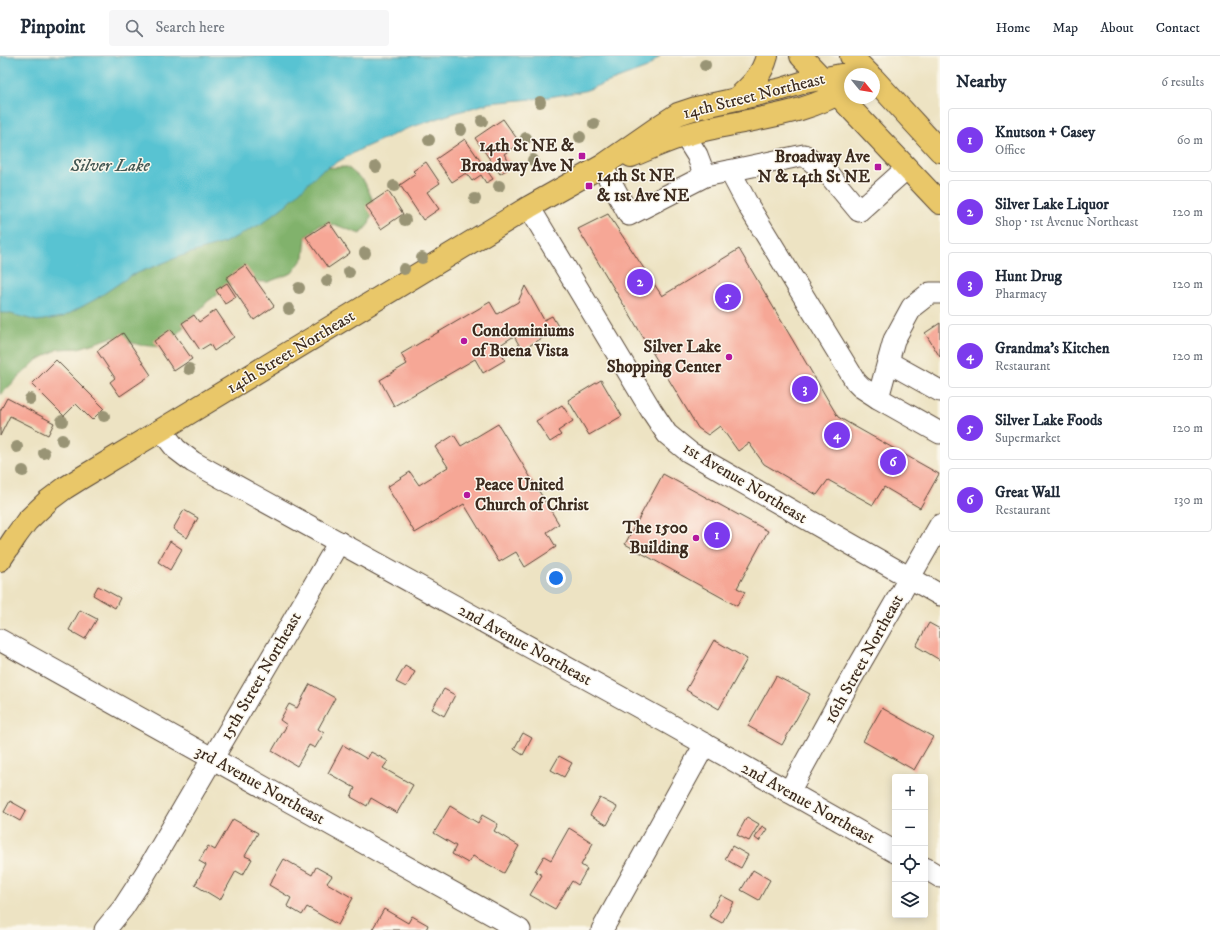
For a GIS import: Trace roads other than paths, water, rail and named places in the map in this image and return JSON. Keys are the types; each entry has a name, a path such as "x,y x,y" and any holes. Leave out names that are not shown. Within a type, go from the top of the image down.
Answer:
{"main road":[{"path":"736,99 752,85 763,69 767,56"},
{"path":"801,56 823,78 844,91"},
{"path":"851,56 863,68"},
{"name":"14th Street Northeast","path":"0,560 27,521 65,488 529,207 602,166 678,114 696,108 782,89 805,82 844,76"},
{"path":"880,85 940,150"},
{"name":"14th Street Northeast","path":"602,166 700,131 795,111 844,91"},
{"path":"855,104 907,168 940,203"}],"street":[{"path":"685,136 697,154 705,176"},
{"path":"602,166 629,215 705,176 804,155 830,176 859,211 907,168"},
{"path":"730,171 749,207 856,382 878,398 940,433"},
{"name":"1st Avenue Northeast","path":"529,207 651,410 667,434 689,452 940,595"},
{"path":"878,398 894,340 912,306 930,294 940,293"},
{"path":"888,362 940,391"},
{"name":"2nd Avenue Northeast","path":"162,430 176,449 193,462 705,744 892,850"},
{"name":"16th Street Northeast","path":"789,792 850,681 940,525"},
{"name":"15th Street Northeast","path":"105,930 145,874 339,542"},
{"name":"3rd Avenue Northeast","path":"0,640 520,930"},
{"path":"602,930 705,744"},
{"path":"928,870 940,877"}],"water":[{"name":"Silver Lake","path":"0,56 660,56 647,68 584,91 543,98 489,103 406,129 361,149 321,171 287,204 261,224 224,243 181,256 130,276 96,299 63,317 37,321 7,313 0,313"}],"place":[{"name":"14th St NE & Broadway Ave N","path":"582,156"},
{"name":"Broadway Ave N & 14th St NE","path":"878,167"},
{"name":"14th St NE & 1st Ave NE","path":"589,186"},
{"name":"Silver Lake Liquor","path":"640,282"},
{"name":"Silver Lake Foods","path":"728,297"},
{"name":"Condominiums of Buena Vista","path":"464,341"},
{"name":"Silver Lake Shopping Center","path":"729,357"},
{"name":"Hunt Drug","path":"805,389"},
{"name":"Grandma's Kitchen","path":"837,435"},
{"name":"Great Wall","path":"893,462"},
{"name":"Peace United Church of Christ","path":"467,495"},
{"name":"Knutson + Casey","path":"717,535"},
{"name":"The 1500 Building","path":"696,538"}]}
